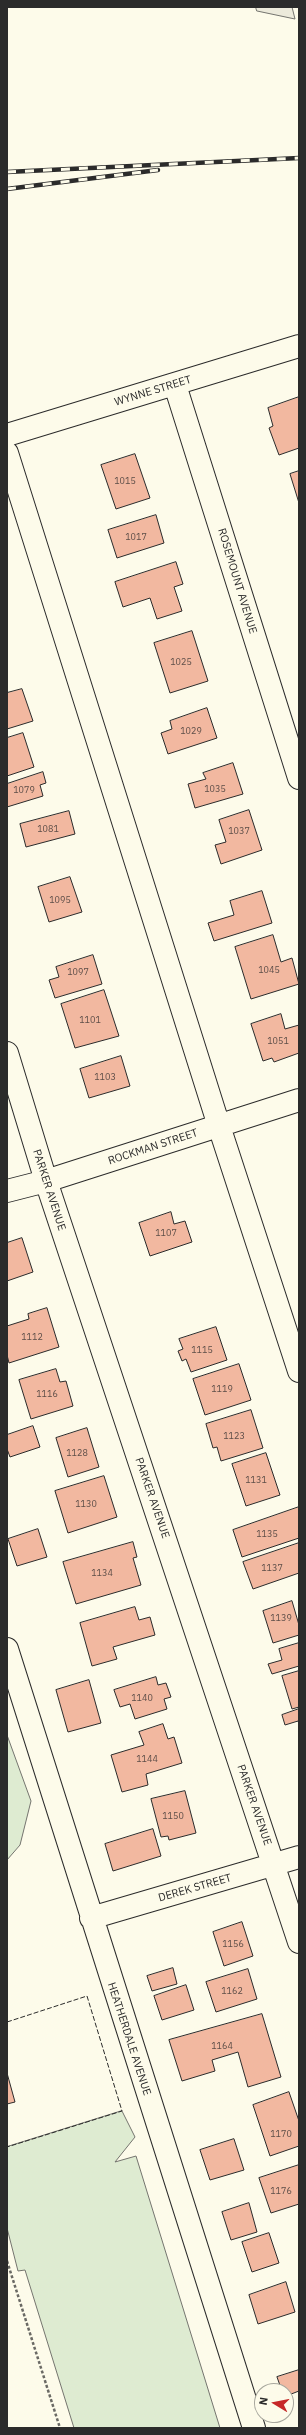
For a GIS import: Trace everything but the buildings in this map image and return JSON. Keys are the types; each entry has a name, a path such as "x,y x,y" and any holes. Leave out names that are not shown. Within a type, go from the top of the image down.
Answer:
{"street":[{"name":"WYNNE STREET","path":"7,435 299,346"},
{"name":"ROSEMOUNT AVENUE","path":"175,384 299,778"},
{"path":"7,453 219,1126 299,1372"},
{"name":"PARKER AVENUE","path":"7,1053 46,1181 299,1942"},
{"name":"ROCKMAN STREET","path":"7,1191 46,1181 299,1100"},
{"name":"HEATHERDALE AVENUE","path":"7,1649 91,1918 254,2428"},
{"name":"DEREK STREET","path":"91,1918 299,1857"}],"path":[{"path":"7,2261 60,2428"}],"green space":[{"path":"7,1735 31,1801 20,1845 7,1860"},
{"path":"122,2111 135,2137 115,2162 136,2156 220,2428 74,2428 25,2270 18,2271 7,2228 7,2147"}],"shaded area":[{"path":"256,7 292,7 295,19 257,11"}],"railway":[{"path":"7,172 299,158"},
{"path":"7,189 158,170"}],"fence":[{"path":"7,2022 87,1996 122,2111 7,2147"}]}
